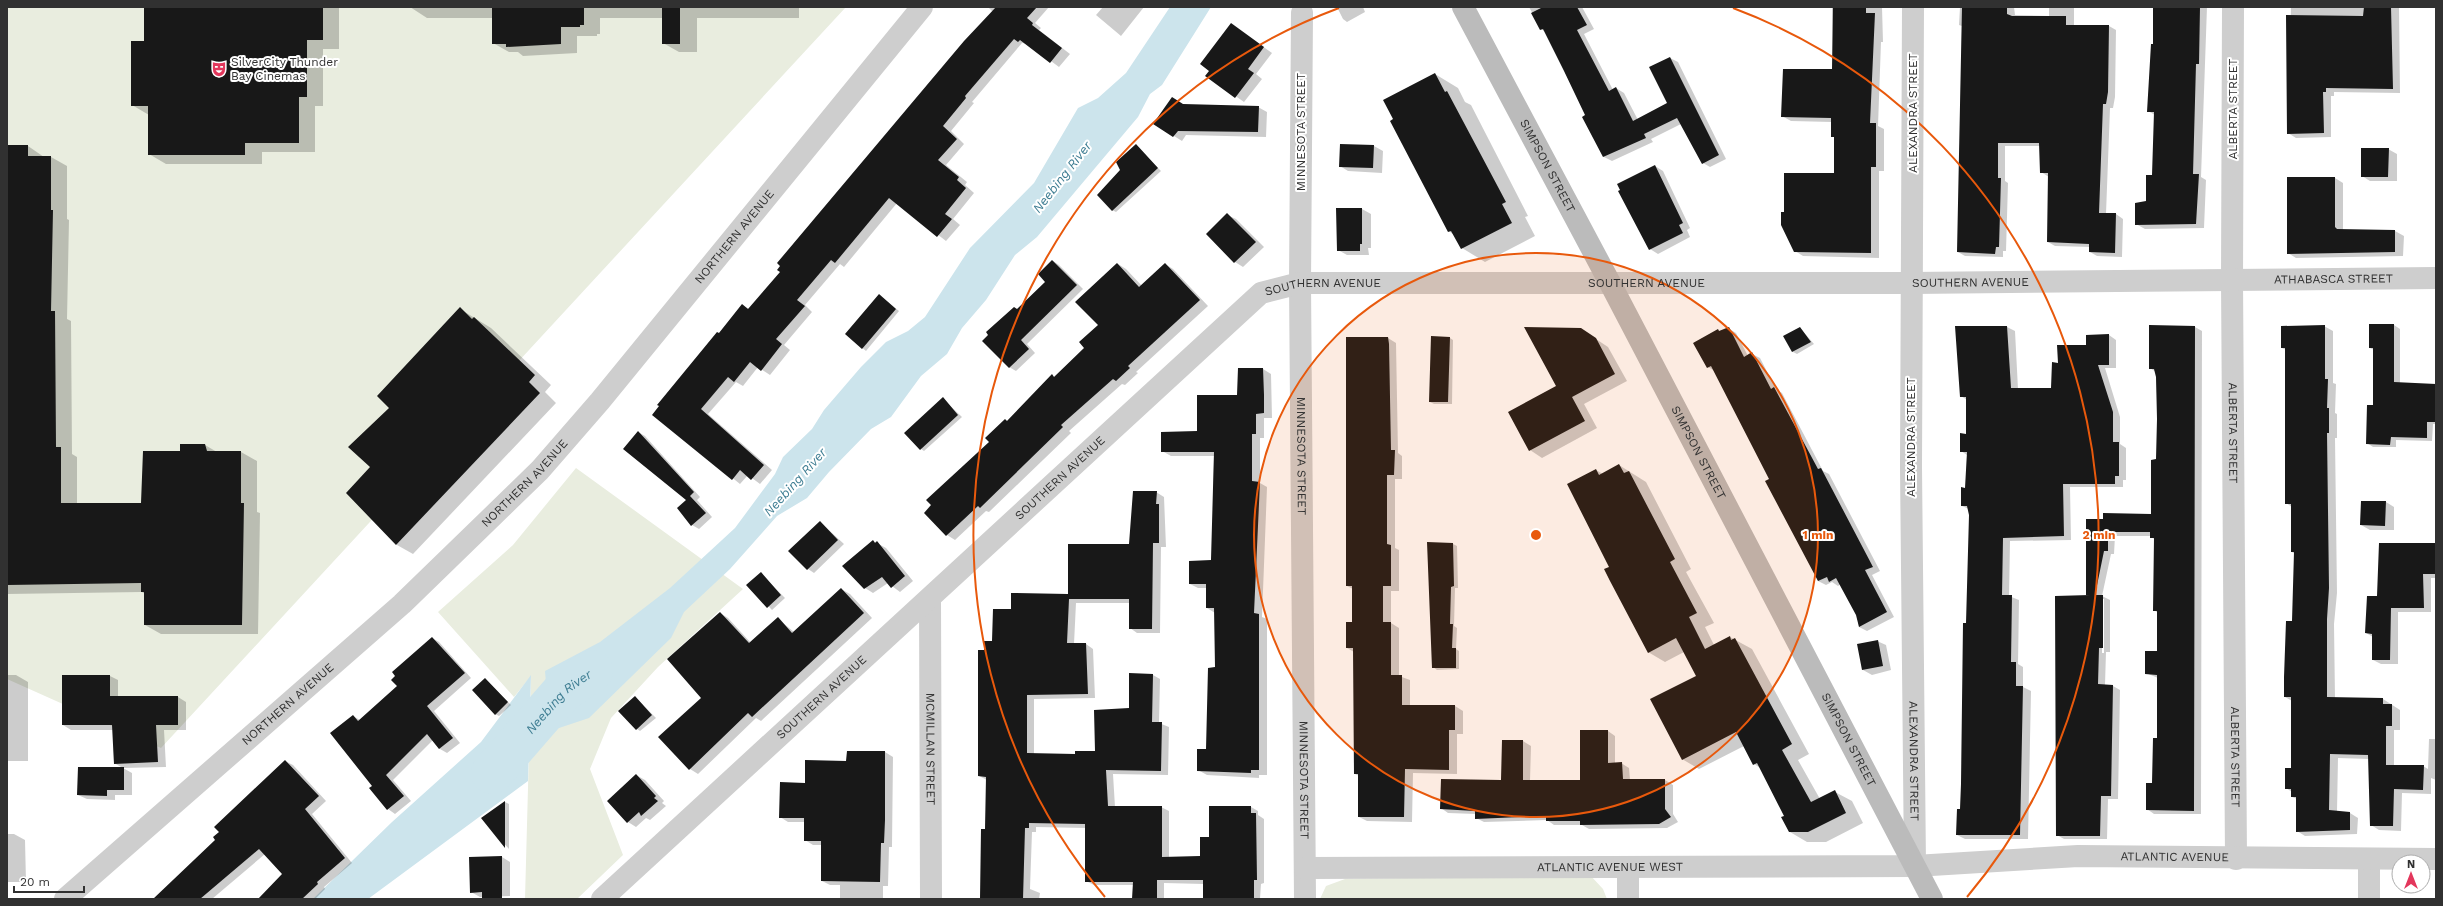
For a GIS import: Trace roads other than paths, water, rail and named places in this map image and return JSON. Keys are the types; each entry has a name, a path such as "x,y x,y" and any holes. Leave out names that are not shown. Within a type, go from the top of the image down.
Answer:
{"main road":[{"name":"SIMPSON STREET","path":"1463,7 1610,283 1932,899"}],"street":[{"name":"NORTHERN AVENUE","path":"65,899 402,604 540,470 600,401 922,7"},
{"name":"ALEXANDRA STREET","path":"1913,7 1911,468 1915,866"},
{"name":"ALBERTA STREET","path":"2233,7 2232,280 2236,859"},
{"name":"MINNESOTA STREET","path":"1302,13 1300,283 1305,899"},
{"name":"ATHABASCA STREET","path":"2232,280 2436,278"},
{"name":"SOUTHERN AVENUE","path":"602,899 1261,293 1300,283 1912,283 2232,280"},
{"name":"MCMILLAN STREET","path":"930,599 931,899"},
{"name":"ATLANTIC AVENUE","path":"1915,866 2078,856 2236,859 2436,859"},
{"path":"2368,859 2369,899"},
{"name":"ATLANTIC AVENUE WEST","path":"1305,868 1915,866"},
{"path":"1628,867 1628,899"}],"water":[{"path":"1170,7 1211,7 1162,85 1150,94 1138,117 1037,237 1015,255 986,300 962,328 947,354 921,376 891,417 871,429 829,472 807,498 777,516 730,569 684,612 671,638 589,718 550,731 545,671 600,642 670,588 735,528 775,474 783,457 812,429 824,410 861,367 886,342 908,331 925,317 970,248 1034,183 1078,108 1098,98 1126,73"},
{"path":"531,675 528,781 368,899 313,899 392,822 481,742"}],"waterway":[{"name":"Neebing River","path":"492,773 564,690 592,671"}],"place":[{"name":"SilverCity Thunder Bay Cinemas","path":"219,69"}]}
